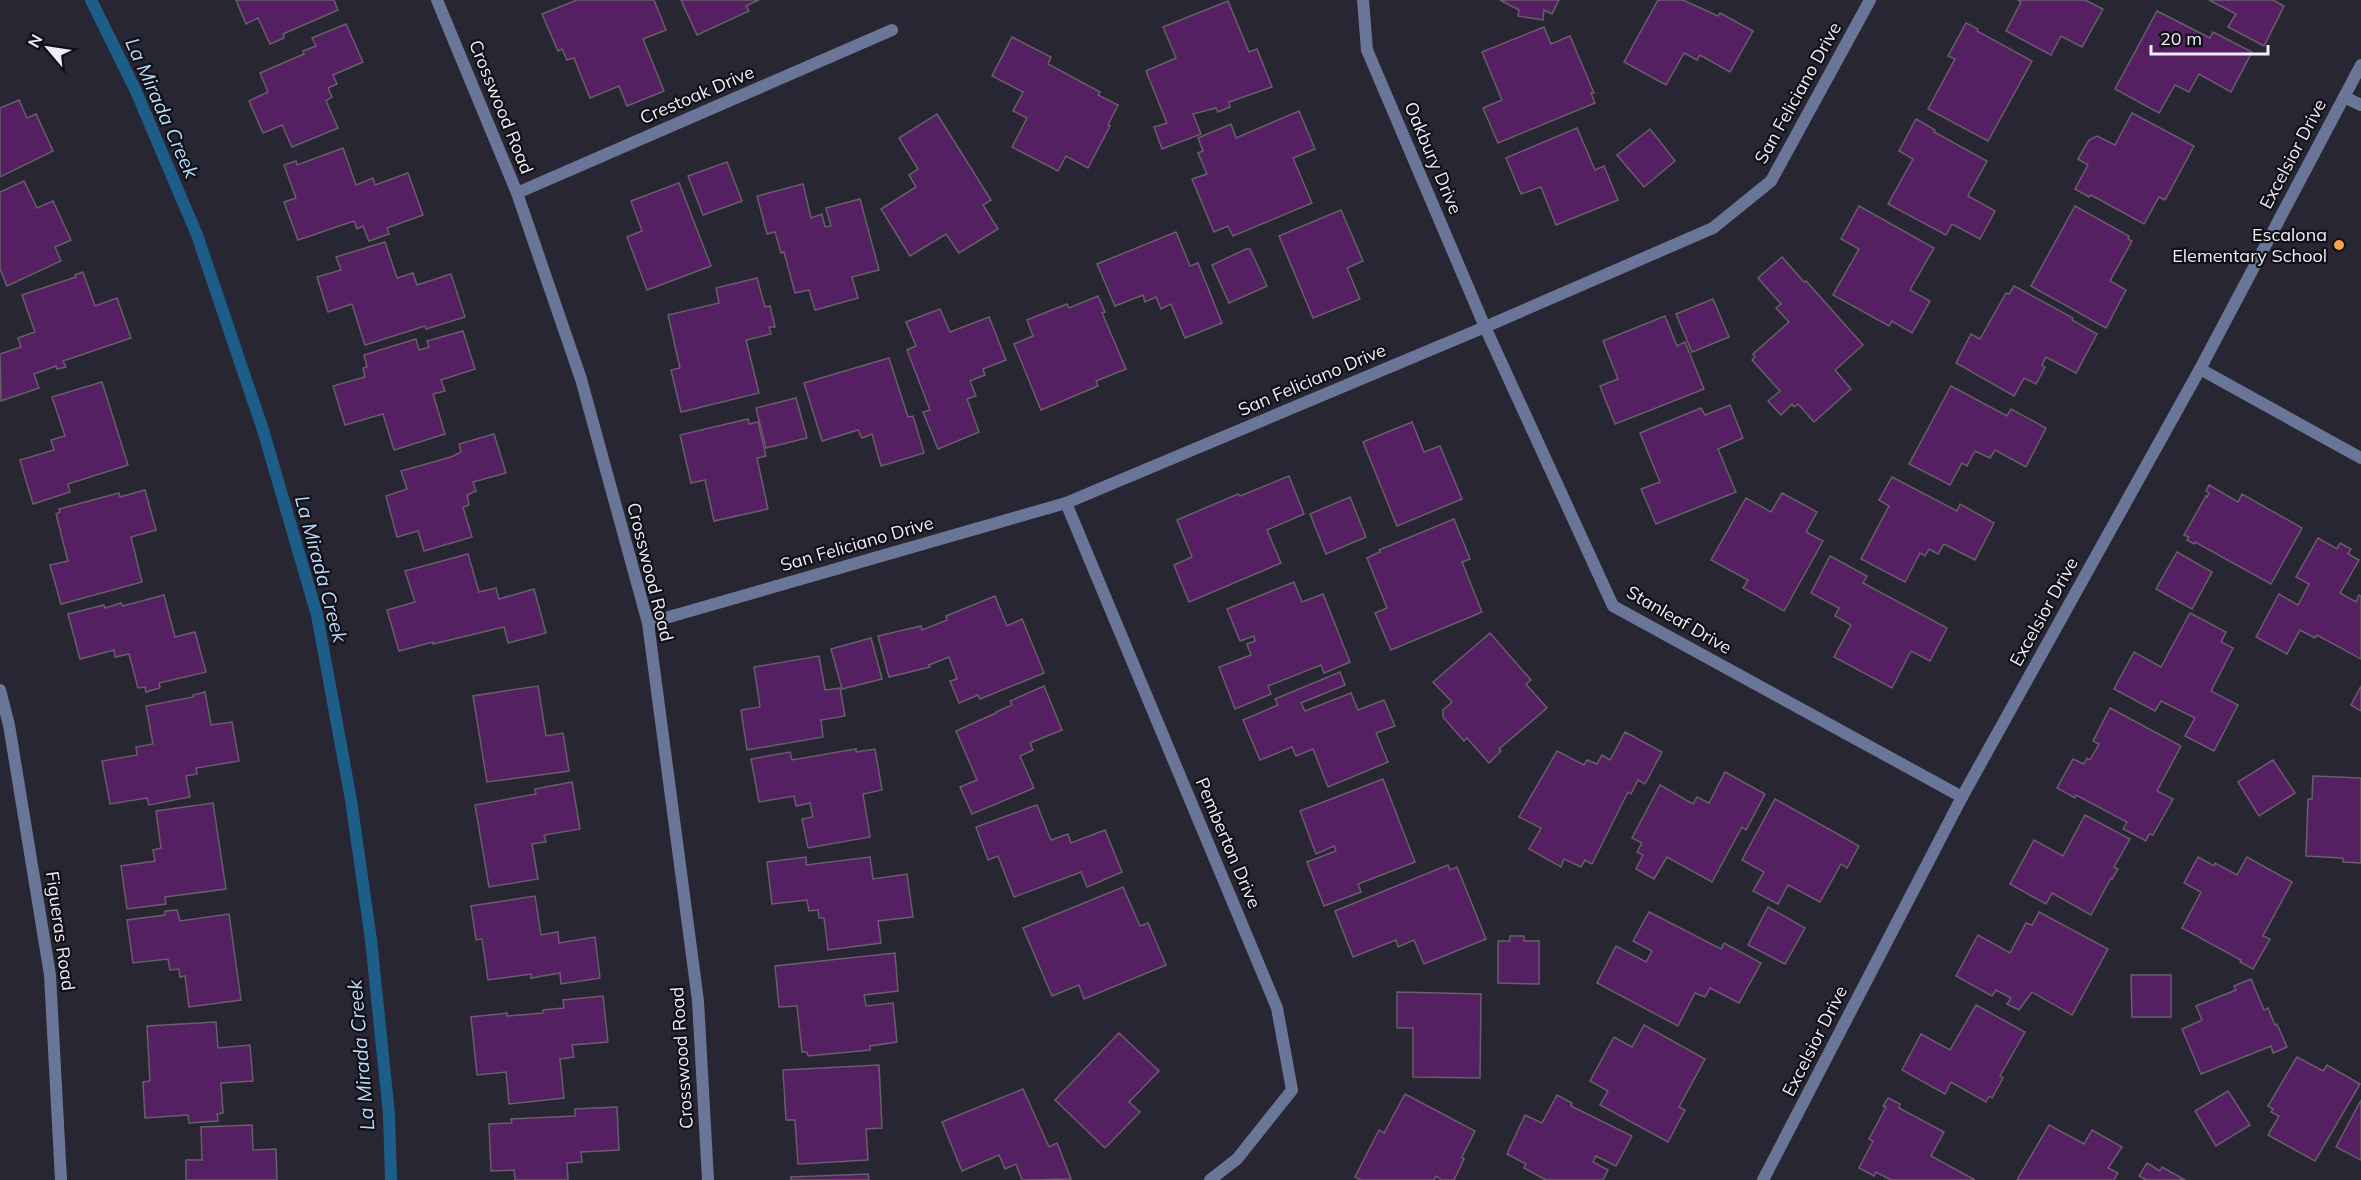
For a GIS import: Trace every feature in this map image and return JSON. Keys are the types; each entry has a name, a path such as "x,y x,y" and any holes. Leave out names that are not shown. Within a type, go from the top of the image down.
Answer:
{"street":[{"name":"Crosswood Road","path":"437,0 517,194 581,379 648,623 698,1001 708,1180"},
{"name":"Oakbury Drive","path":"1363,0 1367,50 1485,327"},
{"name":"San Feliciano Drive","path":"648,623 1066,503 1485,327 1713,228 1771,181 1870,0"},
{"name":"Crestoak Drive","path":"517,194 892,30"},
{"name":"Excelsior Drive","path":"1763,1180 1962,796 2200,369 2361,65"},
{"path":"2344,97 2361,105"},
{"name":"Stanleaf Drive","path":"1485,327 1613,606 1962,796"},
{"path":"2200,369 2361,458"},
{"name":"Pemberton Drive","path":"1066,503 1277,1008 1292,1090 1237,1159 1210,1180"},
{"name":"Figueras Road","path":"0,690 4,725 50,975 61,1180"}],"building":[{"path":"236,0 334,0 338,10 283,34 284,38 270,44 258,18 246,24"},
{"path":"577,0 654,0 666,30 643,39 664,91 627,106 619,86 590,98 574,58 567,60 562,49 558,51 542,14"},
{"path":"681,0 759,0 746,6 749,11 697,35"},
{"path":"1500,0 1559,0 1552,14 1544,10 1543,20 1518,16 1519,10"},
{"path":"1658,0 1683,0 1718,16 1720,13 1753,31 1730,72 1700,55 1697,60 1684,53 1666,85 1624,62"},
{"path":"2018,0 2085,0 2103,9 2082,47 2061,36 2051,55 2006,31 2021,2"},
{"path":"2209,0 2273,0 2284,6 2264,46 2228,27 2236,14"},
{"path":"1228,1 1249,52 1257,49 1272,87 1229,102 1230,107 1218,112 1216,108 1193,114 1201,134 1162,149 1154,127 1167,123 1146,71 1176,58 1163,27"},
{"path":"2157,11 2210,38 2213,32 2252,52 2231,92 2199,74 2189,92 2175,85 2159,113 2115,89"},
{"path":"1966,23 2032,61 1988,141 1928,109 1955,59 1948,56"},
{"path":"346,24 363,62 333,75 337,84 328,88 332,97 326,101 338,128 292,147 282,125 263,133 249,101 268,92 260,73 304,54 303,51 316,46 312,38"},
{"path":"1544,27 1551,44 1570,36 1594,93 1591,93 1595,103 1498,143 1483,108 1502,100 1482,52"},
{"path":"1012,37 1051,57 1048,64 1100,92 1098,95 1118,105 1108,125 1110,126 1088,168 1066,156 1058,171 1012,147 1027,118 1013,111 1023,92 992,76"},
{"path":"19,100 27,118 36,114 53,151 0,177 0,108"},
{"path":"1299,111 1315,149 1293,158 1312,203 1233,236 1228,226 1214,232 1192,179 1207,174 1198,153 1203,151 1198,138 1231,124 1236,138"},
{"path":"2132,113 2194,146 2165,200 2159,197 2144,224 2091,195 2089,197 2075,189 2088,165 2078,159 2089,140 2097,136 2115,145"},
{"path":"937,114 991,200 983,205 998,229 959,253 946,234 910,256 881,209 916,187 909,175 918,169 899,138"},
{"path":"1916,119 1935,130 1934,132 1987,161 1968,196 1995,211 1980,239 1952,224 1946,235 1888,204 1913,159 1899,151"},
{"path":"1577,128 1595,170 1604,166 1618,200 1556,225 1541,187 1521,194 1506,158"},
{"path":"1650,129 1675,161 1644,187 1617,155"},
{"path":"343,148 356,185 373,178 375,185 408,173 423,215 387,228 389,234 369,241 363,226 357,229 354,221 298,240 284,202 296,198 284,165 296,161 297,165"},
{"path":"727,162 742,201 703,215 688,176"},
{"path":"24,181 37,208 53,201 71,240 55,247 61,261 7,286 0,269 0,192"},
{"path":"679,183 711,266 647,290 627,237 642,231 631,201"},
{"path":"803,184 811,218 822,214 825,227 831,226 826,208 860,199 879,270 852,277 858,298 815,310 809,290 795,293 784,252 781,253 775,232 767,234 757,196"},
{"path":"1859,206 1934,248 1910,290 1930,301 1912,333 1892,321 1889,326 1833,295 1859,249 1841,239"},
{"path":"2075,206 2129,236 2128,239 2132,241 2110,281 2126,290 2106,328 2031,286"},
{"path":"1341,210 1363,261 1347,268 1360,299 1313,318 1279,236"},
{"path":"1176,232 1190,266 1198,263 1222,323 1185,338 1171,304 1161,309 1156,297 1145,302 1143,295 1115,306 1097,264"},
{"path":"385,242 397,278 413,273 417,285 451,274 465,317 426,329 425,326 365,345 352,304 328,312 317,277 341,270 336,257"},
{"path":"1250,249 1267,286 1229,303 1212,265"},
{"path":"1782,257 1863,345 1835,370 1851,389 1814,422 1798,404 1794,407 1792,404 1781,415 1768,401 1780,391 1752,360 1755,357 1753,354 1789,322 1776,308 1781,304 1758,278"},
{"path":"83,272 95,306 117,298 131,338 63,361 66,367 57,369 56,366 34,374 39,388 1,401 0,354 21,347 18,338 35,332 22,295 76,277 75,275"},
{"path":"757,278 765,307 770,306 775,327 769,327 771,334 746,340 759,393 681,412 671,370 680,368 668,315 719,303 716,288"},
{"path":"2014,286 2073,318 2072,320 2097,334 2076,373 2046,357 2042,365 2045,367 2036,384 2024,378 2014,396 1956,363 1971,334 1980,339 2006,293 2009,294"},
{"path":"1098,296 1105,312 1102,313 1126,369 1096,381 1098,386 1041,410 1014,344 1033,336 1027,320 1067,304 1069,308"},
{"path":"1713,299 1729,337 1692,352 1676,314"},
{"path":"940,309 950,332 989,317 1006,360 983,369 985,375 970,381 976,396 967,399 979,432 938,449 923,412 930,410 907,350 916,346 906,322"},
{"path":"1665,316 1677,346 1685,342 1704,389 1615,424 1600,386 1618,379 1603,341"},
{"path":"463,331 475,369 441,380 445,391 433,394 445,434 394,450 383,414 345,425 333,386 365,377 363,368 367,367 364,355 416,339 419,350 429,347 427,341"},
{"path":"889,358 908,417 913,416 924,453 881,466 872,434 862,438 858,430 822,441 804,383"},
{"path":"102,382 128,465 68,484 70,492 33,504 20,460 54,450 51,440 65,436 52,397"},
{"path":"1951,386 2007,416 2011,409 2046,428 2026,467 1995,450 1990,458 1975,451 1967,466 1962,463 1950,485 1909,464"},
{"path":"796,398 807,438 766,448 756,408"},
{"path":"1730,405 1743,438 1718,449 1736,492 1656,524 1641,489 1660,482 1640,433 1701,408 1705,415"},
{"path":"748,419 749,424 758,422 766,456 757,458 768,509 714,521 705,480 691,483 680,435"},
{"path":"1412,422 1424,452 1440,446 1462,499 1397,526 1363,442"},
{"path":"494,434 506,473 473,482 476,491 467,495 469,505 463,507 472,537 424,551 418,531 397,537 386,496 407,489 401,471 451,457 461,452 459,444"},
{"path":"1289,476 1304,514 1267,530 1281,563 1189,602 1174,565 1192,557 1177,520 1238,494 1240,496"},
{"path":"1892,477 1957,511 1960,504 1994,523 1975,560 1944,544 1938,554 1929,549 1925,556 1920,553 1905,582 1861,559 1889,506 1879,500"},
{"path":"2209,485 2238,502 2242,494 2302,528 2271,584 2195,542 2194,544 2187,540 2189,537 2184,535 2209,493 2206,491"},
{"path":"145,490 156,530 131,537 142,582 61,604 50,565 68,561 56,514 60,512 59,509 119,493 120,497"},
{"path":"1782,493 1817,512 1806,532 1823,541 1784,611 1743,588 1748,580 1711,560 1746,498 1771,512"},
{"path":"1350,497 1366,537 1326,554 1310,514"},
{"path":"1454,519 1470,559 1462,562 1482,612 1391,650 1375,613 1387,608 1367,558 1380,552 1379,550"},
{"path":"2318,538 2337,549 2340,543 2351,549 2348,554 2359,560 2340,593 2356,602 2359,595 2361,596 2361,659 2317,635 2315,638 2300,630 2287,654 2256,637 2279,594 2298,605 2309,584 2296,577"},
{"path":"2177,552 2212,572 2192,609 2156,589"},
{"path":"468,554 479,592 496,588 499,599 534,589 546,633 508,643 504,627 399,651 387,610 415,602 405,571"},
{"path":"1830,556 1867,576 1863,583 1947,628 1930,661 1911,651 1892,688 1834,657 1851,625 1835,616 1839,608 1811,593"},
{"path":"1294,582 1302,602 1323,594 1350,662 1324,673 1321,665 1268,686 1271,694 1235,709 1219,667 1251,655 1247,644 1255,641 1254,636 1240,641 1227,609"},
{"path":"164,595 175,637 195,632 206,672 159,683 160,688 146,692 145,687 138,688 129,654 115,657 114,650 80,659 68,614 104,605 105,608 121,603 123,606"},
{"path":"995,596 1007,626 1022,619 1044,673 980,699 978,695 959,703 950,681 957,679 949,657 929,665 930,667 889,677 878,636 921,626 922,630 947,620 946,616"},
{"path":"2190,613 2226,632 2221,642 2233,648 2211,691 2238,705 2214,751 2185,736 2195,718 2161,701 2155,711 2114,689 2134,652 2161,667"},
{"path":"1490,633 1531,680 1526,684 1547,708 1499,749 1501,751 1489,763 1467,738 1464,741 1443,717 1443,710 1452,702 1433,682"},
{"path":"871,638 882,679 842,689 831,649"},
{"path":"819,656 825,690 840,688 845,716 821,720 823,737 747,750 741,710 760,707 754,667"},
{"path":"1340,672 1345,685 1301,703 1305,711 1351,693 1358,710 1384,700 1395,726 1376,733 1388,762 1328,787 1313,749 1296,756 1292,747 1260,760 1243,720 1278,705 1275,699"},
{"path":"538,686 546,736 563,733 569,771 487,782 473,696"},
{"path":"1044,686 1062,730 1030,743 1033,750 1020,756 1034,788 972,814 960,787 977,780 956,731 1012,705 1010,701"},
{"path":"2361,686 2361,711 2351,705"},
{"path":"205,692 211,725 232,722 239,761 196,768 197,774 186,776 190,797 149,805 147,798 110,804 102,761 137,755 136,747 153,744 146,706 193,697 193,695"},
{"path":"2110,708 2181,746 2157,791 2173,799 2153,835 2149,834 2146,841 2123,829 2127,822 2076,795 2075,798 2057,788 2073,759 2084,764 2087,758 2090,760 2099,744 2093,741"},
{"path":"1625,732 1662,752 1645,784 1638,780 1631,794 1628,792 1592,864 1585,860 1581,867 1564,859 1561,867 1529,849 1541,828 1519,817 1557,751 1584,765 1587,760 1597,764 1602,755 1610,760"},
{"path":"856,749 856,752 875,749 882,790 863,794 870,837 808,848 802,819 813,817 810,803 796,806 794,796 759,802 751,759 790,752 792,760"},
{"path":"2273,760 2295,793 2259,816 2238,782"},
{"path":"1725,772 1765,794 1746,830 1742,827 1712,882 1667,857 1654,879 1636,869 1643,855 1637,852 1642,843 1632,838 1660,785 1693,804 1697,797 1709,803"},
{"path":"2313,776 2361,778 2361,863 2343,862 2343,858 2306,856 2308,799 2312,799"},
{"path":"1383,779 1415,862 1358,884 1361,892 1324,906 1307,862 1336,851 1334,846 1316,854 1300,811"},
{"path":"572,782 580,829 544,835 546,842 532,844 538,879 489,887 475,805 536,794 535,789"},
{"path":"1775,799 1859,846 1847,868 1841,864 1820,902 1788,885 1778,904 1753,891 1764,872 1742,860"},
{"path":"213,803 226,889 165,897 166,904 127,909 121,866 155,861 153,850 161,848 156,811"},
{"path":"1037,805 1051,840 1068,834 1071,843 1105,830 1122,872 1087,887 1081,872 1014,897 998,856 988,860 976,827"},
{"path":"2085,815 2130,839 2114,867 2118,869 2091,915 2052,893 2046,904 2010,884 2034,840 2063,856"},
{"path":"806,857 806,865 870,857 873,879 907,874 913,917 878,921 881,943 828,950 824,918 819,918 818,910 809,911 807,900 772,904 767,862"},
{"path":"2198,857 2237,875 2247,857 2292,882 2263,936 2270,939 2253,969 2182,928 2201,892 2184,883"},
{"path":"1448,865 1450,870 1457,867 1486,939 1424,964 1414,940 1398,947 1396,940 1353,957 1335,911"},
{"path":"1123,887 1140,926 1148,923 1166,965 1084,999 1079,985 1052,996 1023,928"},
{"path":"535,896 541,935 558,932 559,943 595,937 600,978 561,984 560,973 531,978 531,974 488,980 482,939 476,940 471,906"},
{"path":"1768,907 1805,928 1785,964 1748,945"},
{"path":"177,910 180,921 229,914 241,1000 189,1007 185,976 180,977 179,969 170,970 168,959 133,963 127,920 165,915 165,911"},
{"path":"1649,912 1721,949 1724,943 1761,963 1739,1003 1710,988 1705,997 1695,993 1678,1026 1597,983 1616,946 1646,962 1652,951 1633,941"},
{"path":"2039,912 2108,949 2072,1015 2032,992 2019,1010 2007,1004 2011,998 1996,990 1992,996 1956,976 1978,935 2010,953 2026,923 2032,925"},
{"path":"1510,936 1524,936 1524,941 1539,941 1539,984 1498,983 1498,941 1510,941"},
{"path":"895,953 898,991 864,995 866,1006 893,1003 897,1042 870,1046 870,1050 808,1056 807,1052 802,1052 797,1006 779,1007 775,966"},
{"path":"2131,975 2171,975 2171,1017 2132,1017"},
{"path":"2251,979 2264,1010 2268,1008 2287,1047 2273,1053 2271,1046 2201,1074 2182,1029 2202,1020 2196,1006 2236,990 2234,986"},
{"path":"1397,992 1481,994 1480,1078 1413,1077 1413,1028 1397,1028"},
{"path":"603,996 608,1042 572,1045 574,1057 560,1059 564,1098 509,1104 506,1072 477,1075 471,1017 507,1013 507,1016 543,1013 543,1010 564,1008 563,1000"},
{"path":"1976,1005 2025,1032 2000,1076 2003,1078 1992,1098 1989,1096 1986,1102 1951,1082 1945,1094 1902,1070 1921,1034 1950,1050"},
{"path":"216,1022 218,1048 250,1045 253,1081 221,1083 223,1113 217,1114 218,1121 189,1123 188,1115 145,1118 143,1082 150,1081 147,1026"},
{"path":"1644,1025 1705,1059 1679,1107 1685,1110 1668,1142 1600,1105 1608,1091 1590,1081 1614,1037 1632,1047"},
{"path":"1119,1033 1159,1071 1129,1102 1140,1112 1105,1148 1055,1100"},
{"path":"2297,1057 2323,1071 2327,1065 2360,1084 2315,1161 2268,1135 2279,1116 2271,1112 2273,1109 2268,1106"},
{"path":"879,1065 882,1128 866,1129 868,1160 798,1164 795,1120 786,1120 783,1070"},
{"path":"1023,1089 1049,1147 1057,1143 1071,1179 1022,1180 1016,1164 1005,1169 999,1155 962,1171 942,1122"},
{"path":"2228,1091 2250,1125 2216,1146 2195,1111"},
{"path":"1405,1094 1475,1131 1454,1180 1442,1180 1436,1176 1434,1180 1361,1180 1355,1177 1379,1130 1384,1133"},
{"path":"1557,1095 1572,1103 1571,1106 1632,1136 1616,1166 1596,1156 1593,1162 1608,1170 1603,1180 1546,1180 1524,1168 1526,1164 1507,1154 1525,1115 1542,1123"},
{"path":"1888,1098 1900,1104 1899,1108 1944,1132 1931,1156 1975,1180 1891,1180 1876,1172 1874,1176 1859,1168 1873,1141 1869,1139 1886,1107 1883,1106"},
{"path":"2361,1100 2361,1160 2336,1147"},
{"path":"617,1107 619,1150 581,1152 582,1162 567,1163 568,1180 515,1180 514,1170 491,1171 489,1124 512,1123 511,1119 575,1116 575,1109"},
{"path":"252,1125 253,1150 276,1149 277,1180 186,1180 186,1160 202,1160 201,1127"},
{"path":"2049,1125 2084,1144 2092,1130 2122,1147 2108,1168 2118,1173 2114,1180 2017,1180"},
{"path":"2147,1163 2160,1171 2162,1167 2185,1180 2146,1180 2139,1176"},
{"path":"868,1174 869,1180 791,1180 791,1177"}],"waterway":[{"name":"La Mirada Creek","path":"91,0 135,89 197,235 263,430 317,615 351,800 371,940 389,1114 391,1180"}],"place":[{"name":"Escalona Elementary School","path":"2339,245"}]}
